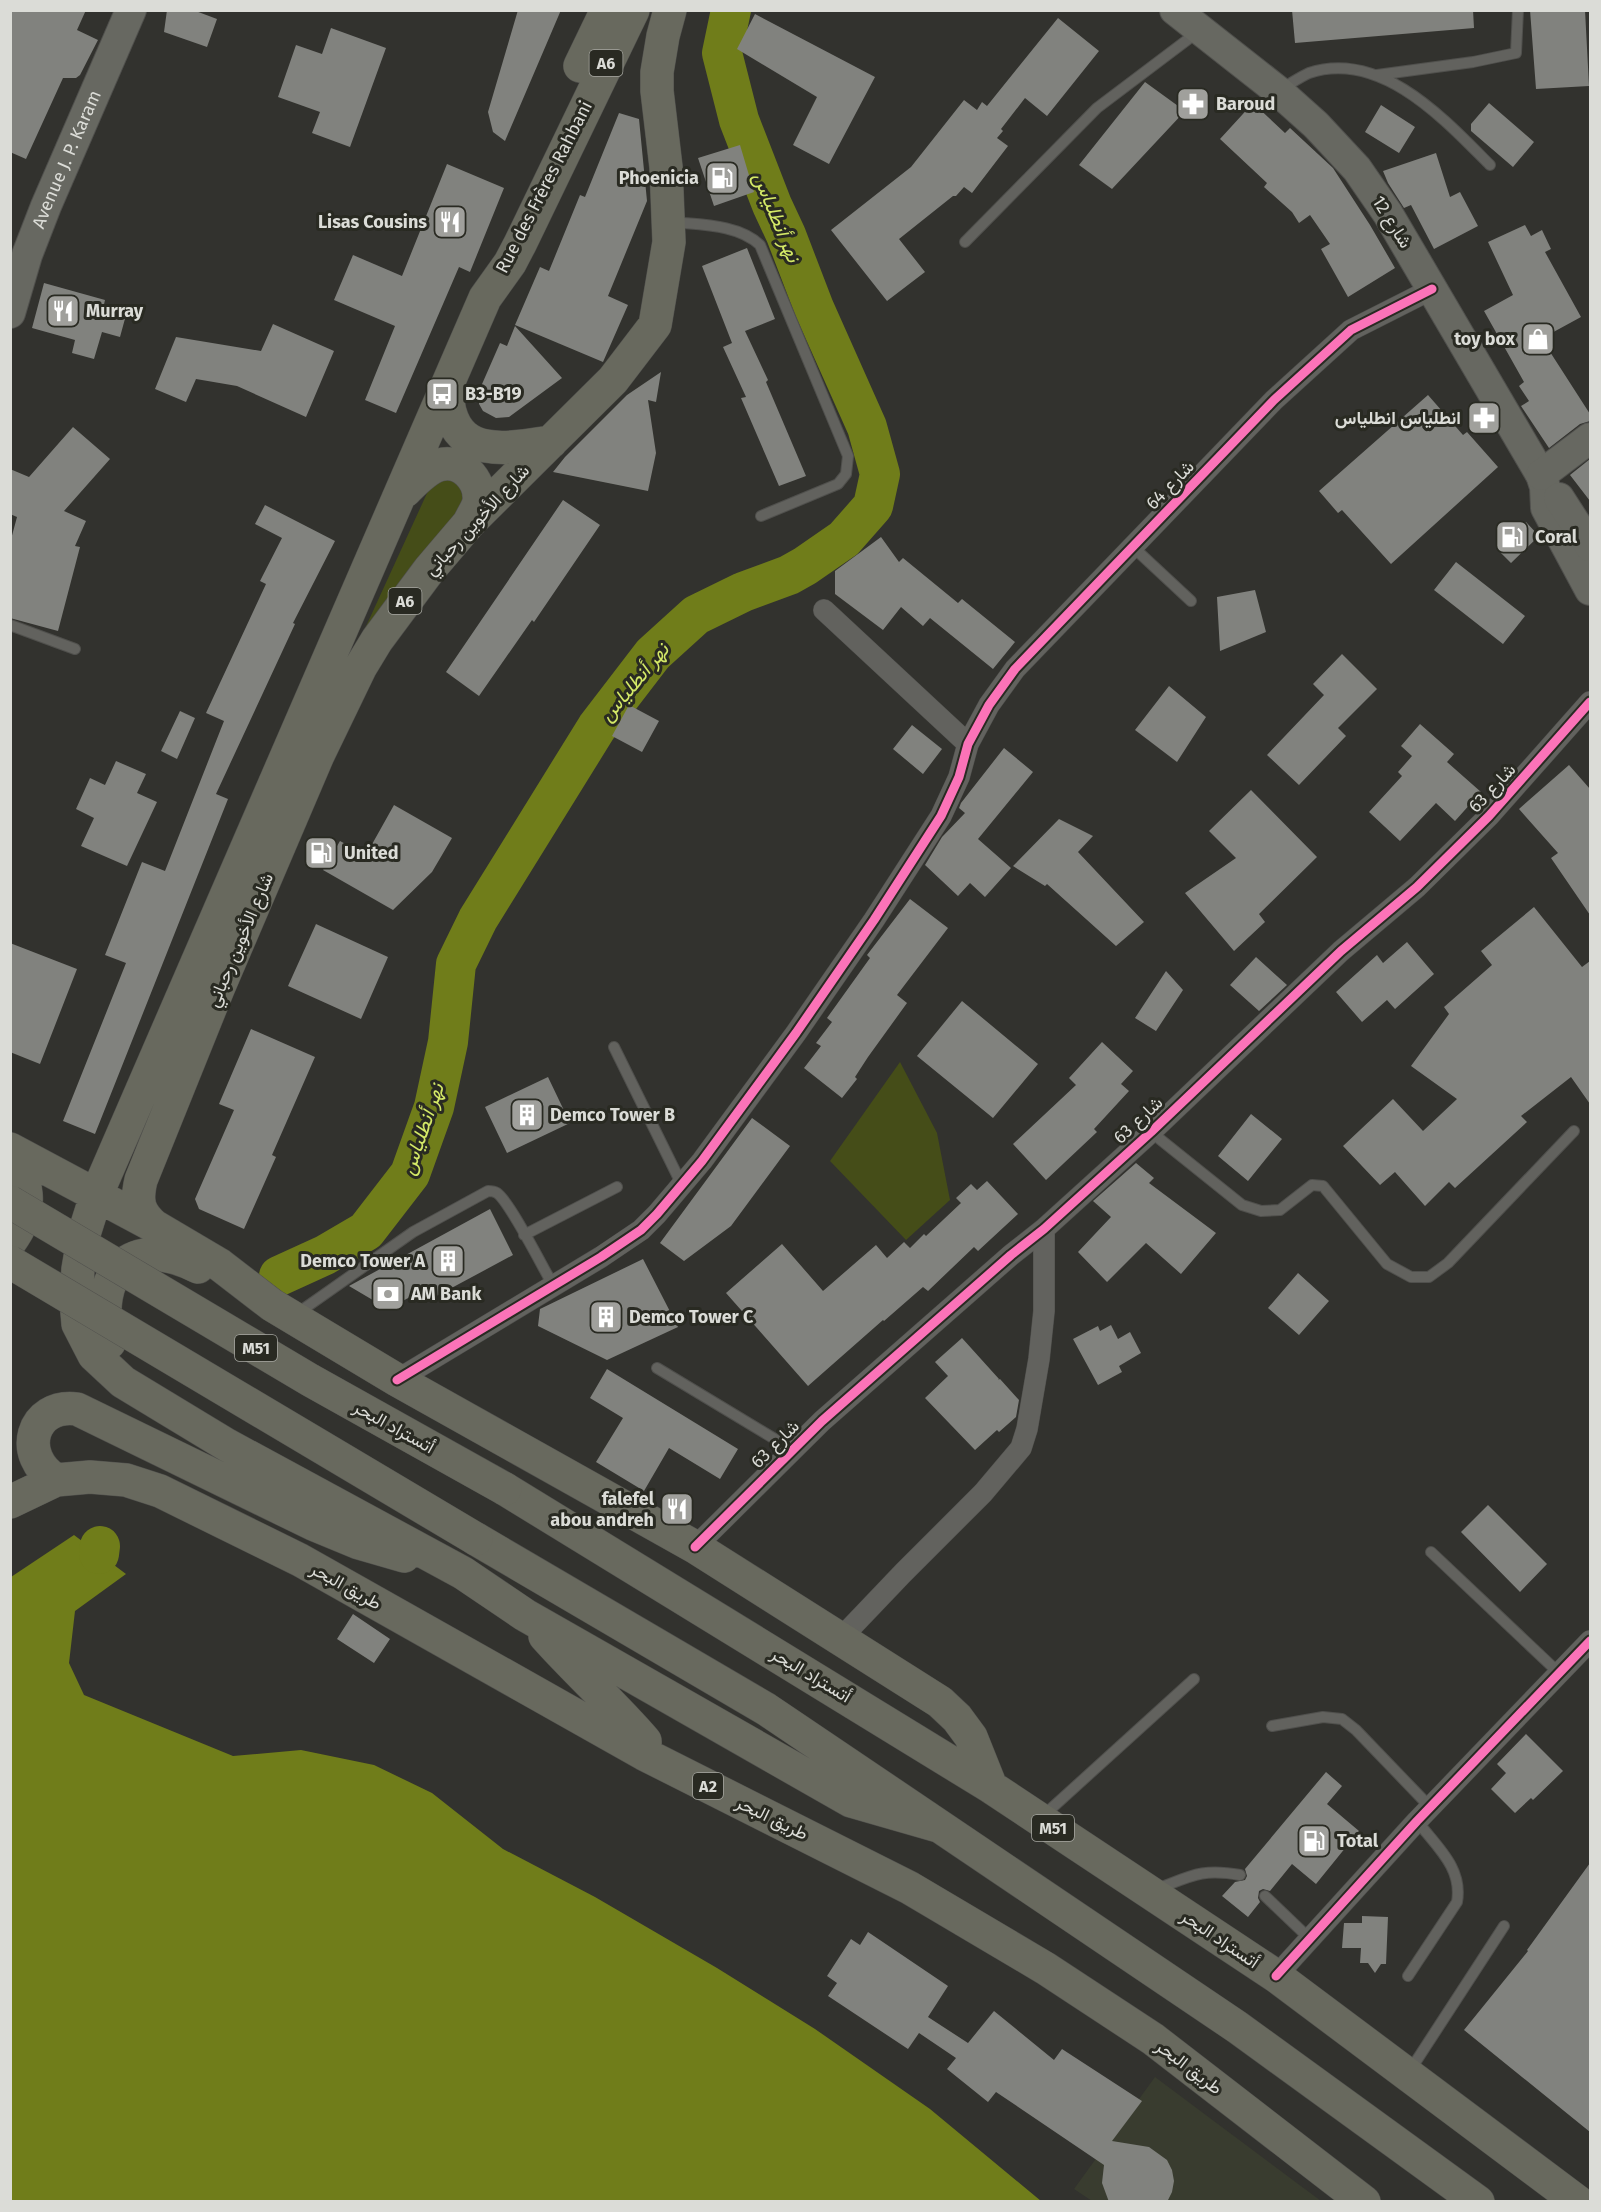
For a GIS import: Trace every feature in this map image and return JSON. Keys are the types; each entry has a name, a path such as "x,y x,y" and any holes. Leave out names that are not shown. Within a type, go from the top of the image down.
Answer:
{"highway":[{"path":"485,298 491,252 607,10"},
{"name":"Rue des Frères Rahbani","path":"485,298 515,253 633,10"},
{"name":"شارع الأخوين رحباني","path":"154,1226 139,1209 137,1200 141,1180 218,989 322,745 360,668 377,640 429,570 469,523 614,380 655,325 669,242 666,167 657,72 670,10"},
{"name":"شارع الأخوين رحباني","path":"227,1445 123,1382 94,1355 78,1324 76,1301 84,1234 96,1196 485,298"},
{"path":"447,389 449,412 459,432 469,440 489,447 508,448 551,442"},
{"path":"402,494 415,480 435,466 456,465 473,477 477,485 479,502 469,523"},
{"path":"12,1150 154,1226 220,1265 281,1311"},
{"path":"10,1242 20,1229 27,1210 27,1189 12,1150"},
{"name":"أتستراد البحر","path":"10,1202 300,1374 505,1489 991,1786 1276,1976 1578,2202"},
{"path":"938,1826 851,1801 525,1615 463,1573 227,1445 122,1363 109,1344 105,1327 105,1304 110,1282 125,1262 145,1253 167,1255 193,1264 281,1311 397,1380 694,1547 940,1702 972,1737 991,1786"},
{"path":"10,1262 766,1709 1237,2027 1478,2202"},
{"path":"56,1480 44,1473 37,1462 33,1450 33,1436 39,1423 50,1414 63,1408 77,1409 313,1524 359,1543 463,1573"},
{"name":"طريق البحر","path":"10,1502 56,1480 90,1477 126,1480 160,1491 300,1560 644,1754 910,1888 1045,1968 1153,2039 1364,2202"},
{"path":"525,1615 645,1742 644,1754"}],"street":[{"name":"Avenue J. P. Karam","path":"10,312 27,255 46,206 131,10"},
{"name":"شارع 12","path":"1175,10 1316,124 1357,169 1388,214 1543,481 1561,499 1590,546"},
{"name":"شارع 64","path":"397,1380 601,1257 641,1230 682,1185 796,1033 880,911 941,816 959,777 968,744 989,705 1015,669 1274,400 1352,330 1432,289"},
{"path":"1543,481 1590,438"},
{"name":"شارع 12","path":"1543,481 1546,508 1590,590"},
{"path":"824,610 968,744"},
{"name":"شارع 63","path":"694,1547 793,1450 888,1363 1044,1229 1151,1132 1332,959 1417,887 1496,808 1590,702"},
{"path":"841,1638 903,1572 983,1493 1022,1448 1028,1429 1044,1311 1044,1229"},
{"path":"1276,1976 1424,1814 1590,1641"}],"lane":[{"path":"1376,75 1473,62 1516,53 1518,10"},
{"path":"965,242 1097,108 1200,31"},
{"path":"1278,91 1309,74 1333,69 1376,75 1393,82 1421,101 1453,127 1490,165"},
{"path":"668,221 730,230 752,237 760,245 848,456 846,474 838,484 761,516"},
{"path":"1133,548 1191,602"},
{"path":"10,625 75,649"},
{"path":"614,1047 682,1185"},
{"path":"1151,1132 1242,1204 1262,1211 1280,1210 1312,1185 1323,1186 1387,1264 1411,1277 1429,1277 1448,1263 1574,1131"},
{"path":"524,1235 616,1187"},
{"path":"281,1311 412,1232 481,1193 493,1191 499,1195 553,1286"},
{"path":"657,1368 793,1450"},
{"path":"1431,1552 1559,1673"},
{"path":"1040,1819 1194,1678"},
{"path":"1272,1726 1323,1717 1341,1719 1356,1730 1424,1814 1455,1871 1459,1891 1457,1902 1408,1976"},
{"path":"1149,1892 1202,1872 1220,1871 1240,1875"},
{"path":"1265,1896 1310,1939"},
{"path":"1407,2074 1504,1926"}],"shaded area":[{"path":"452,478 462,495 458,515 328,703 428,491 435,482"},
{"path":"900,1062 937,1133 950,1200 906,1240 830,1161"},
{"path":"74,1535 126,1574 75,1611 69,1663 84,1695 233,1756 301,1750 374,1765 432,1793 503,1849 595,1897 717,1968 815,2029 930,2109 1041,2201 11,2201 11,1577"},
{"path":"1155,2077 1321,2201 1092,2201 1074,2189"}],"building":[{"path":"10,10 86,10 77,30 98,40 80,75 76,78 63,78 26,159 10,152"},
{"path":"167,10 193,10 217,19 207,47 164,32"},
{"path":"518,10 561,10 505,141 493,132 488,112"},
{"path":"1292,10 1473,10 1474,28 1295,43"},
{"path":"1530,10 1585,10 1589,86 1536,89"},
{"path":"755,14 875,77 829,164 793,145 817,97 737,49"},
{"path":"1058,18 1099,51 1047,116 1025,98 1001,129 1003,131 997,138 1008,146 972,193 964,187 956,196 953,196 899,239 925,272 887,301 831,230 911,167 964,100 977,110 982,102 987,106"},
{"path":"331,28 386,48 350,147 312,133 320,112 278,97 296,45 322,54"},
{"path":"1145,82 1185,111 1112,189 1079,165"},
{"path":"1253,103 1285,133 1290,128 1333,168 1395,268 1348,297 1321,249 1330,244 1310,215 1299,223 1292,212 1264,187 1267,183 1220,139"},
{"path":"1489,103 1534,142 1513,167 1471,131 1471,124"},
{"path":"1381,105 1415,127 1399,153 1365,132"},
{"path":"619,113 639,119 647,201 608,296 628,305 603,362 515,325 540,267 549,271 580,195 585,197"},
{"path":"740,145 754,192 714,206 698,158"},
{"path":"1436,153 1450,197 1460,192 1478,226 1434,249 1411,205 1404,208 1383,171"},
{"path":"447,164 504,188 470,272 459,267 396,413 365,400 395,326 334,300 353,255 402,276"},
{"path":"1525,225 1531,236 1542,230 1551,249 1545,252 1581,317 1548,335 1549,338 1543,341 1590,414 1590,421 1580,424 1549,448 1521,406 1529,401 1519,386 1524,382 1484,311 1513,295 1488,242"},
{"path":"747,248 775,319 745,331 768,380 766,382 806,476 779,486 741,398 746,397 723,347 732,343 702,266"},
{"path":"44,283 105,300 103,309 126,315 120,337 102,332 94,359 72,353 75,340 32,328"},
{"path":"273,324 334,351 306,417 237,386 196,379 186,402 155,389 176,337 261,351"},
{"path":"515,326 562,378 509,417 496,418 483,411 479,404 479,391 500,343 507,346"},
{"path":"661,372 656,402 648,400 656,453 648,491 553,472 627,395"},
{"path":"1428,395 1463,435 1467,432 1498,467 1391,564 1342,510 1338,513 1319,491"},
{"path":"73,427 110,459 64,511 86,521 75,546 80,547 58,631 10,618 10,543 17,517 10,514 10,469 29,477"},
{"path":"1590,459 1590,501 1570,475"},
{"path":"563,500 600,525 534,622 532,620 479,696 446,672"},
{"path":"265,505 335,541 293,623 295,624 216,794 228,799 95,1134 63,1121 126,963 105,955 142,862 165,871 224,721 206,713 266,584 260,581 282,538 255,524"},
{"path":"1526,522 1539,536 1511,563 1497,549"},
{"path":"881,537 899,562 903,558 958,603 962,599 1015,642 993,669 930,618 923,626 901,607 883,630 835,594 835,571"},
{"path":"1456,562 1525,616 1503,644 1434,590"},
{"path":"1255,590 1266,632 1220,651 1217,597"},
{"path":"1342,654 1377,689 1338,728 1346,736 1299,785 1267,755 1324,695 1313,684"},
{"path":"1169,686 1206,717 1177,762 1135,730"},
{"path":"629,705 659,721 642,752 612,736"},
{"path":"180,711 195,718 177,759 161,751"},
{"path":"1420,724 1454,754 1447,762 1481,792 1455,821 1436,803 1400,841 1369,812 1402,776 1398,772 1412,756 1401,746"},
{"path":"912,725 942,749 923,774 893,749"},
{"path":"1004,748 1033,772 978,839 1011,868 985,897 970,883 958,896 925,865 942,837 965,813 959,808 961,803"},
{"path":"116,761 146,774 137,793 157,802 127,866 81,846 94,818 76,809 90,778 105,785"},
{"path":"1569,765 1590,789 1590,915 1551,858 1558,853 1519,809"},
{"path":"1251,790 1317,857 1259,914 1265,922 1234,951 1185,893 1236,858 1209,831"},
{"path":"394,805 452,838 432,872 393,910 323,870 340,841 366,855"},
{"path":"1059,819 1093,836 1078,852 1144,922 1116,946 1047,884 1045,886 1013,866"},
{"path":"910,899 948,928 897,995 907,1003 842,1098 804,1068 821,1046 816,1043 832,1022 827,1018 870,958 867,955"},
{"path":"1534,907 1582,967 1590,961 1590,1104 1571,1077 1521,1116 1527,1122 1455,1188 1449,1182 1425,1206 1395,1172 1380,1185 1343,1146 1393,1099 1423,1131 1457,1099 1411,1066 1449,1014 1444,1007 1492,965 1481,951"},
{"path":"316,924 388,957 361,1019 288,986"},
{"path":"1407,942 1434,974 1395,1009 1387,1000 1362,1022 1336,992 1377,955 1383,963"},
{"path":"10,943 77,969 40,1064 10,1052"},
{"path":"1256,957 1287,985 1259,1011 1230,985"},
{"path":"1166,971 1183,990 1156,1031 1135,1018"},
{"path":"962,1001 1038,1064 993,1118 917,1056"},
{"path":"251,1029 315,1057 272,1155 276,1157 244,1229 199,1209 195,1199 234,1110 219,1104"},
{"path":"1102,1042 1133,1071 1121,1084 1129,1091 1094,1129 1097,1132 1046,1180 1013,1144 1076,1085 1069,1078"},
{"name":"Demco Tower B","path":"548,1077 570,1123 507,1153 485,1107"},
{"path":"1251,1114 1282,1139 1248,1181 1218,1156"},
{"path":"752,1118 790,1146 731,1226 684,1261 660,1243"},
{"path":"1136,1163 1154,1178 1149,1183 1216,1233 1181,1274 1146,1243 1107,1282 1078,1252 1111,1217 1093,1201"},
{"path":"987,1181 1018,1214 978,1251 974,1247 928,1291 923,1287 808,1386 726,1293 782,1244 823,1291 876,1245 887,1258 904,1242 910,1248 961,1203 956,1198 971,1184 977,1190"},
{"name":"Demco Tower A","path":"490,1209 513,1255 431,1299 426,1296 417,1301 410,1297 388,1309 349,1286"},
{"name":"Demco Tower C","path":"643,1259 678,1327 607,1360 538,1326 540,1309"},
{"path":"1298,1273 1329,1301 1299,1335 1268,1308"},
{"path":"1111,1325 1118,1339 1130,1332 1141,1353 1119,1366 1122,1372 1098,1385 1073,1339 1098,1326 1100,1331"},
{"path":"962,1338 998,1380 1000,1379 1019,1400 1016,1417 975,1450 925,1398 948,1376 935,1362"},
{"path":"607,1369 738,1449 720,1479 669,1448 644,1491 596,1462 623,1418 590,1398"},
{"path":"1488,1505 1547,1564 1520,1592 1461,1532"},
{"path":"353,1614 390,1639 374,1663 337,1639"},
{"path":"1526,1734 1563,1771 1533,1800 1531,1798 1515,1813 1491,1789 1506,1773 1497,1764"},
{"path":"1326,1772 1342,1786 1327,1804 1359,1831 1316,1884 1292,1864 1270,1891 1263,1889 1259,1891 1260,1902 1248,1917 1222,1896 1235,1882 1245,1880 1247,1876 1245,1869"},
{"path":"1590,1863 1590,2132 1464,2030 1528,1951"},
{"path":"1362,1916 1388,1917 1386,1964 1381,1964 1375,1973 1368,1963 1360,1963 1361,1948 1342,1948 1344,1923 1362,1923"},
{"path":"868,1932 948,1986 928,2017 968,2043 994,2011 1054,2060 1062,2049 1142,2101 1112,2141 1149,2147 1167,2160 1174,2181 1167,2202 1109,2202 1102,2183 1104,2165 996,2092 988,2102 947,2069 956,2058 919,2033 908,2049 828,1996 837,1983 827,1976 851,1939 860,1945"}],"waterway":[{"name":"نهر أنطلياس","path":"279,1276 325,1255 366,1231 410,1174 434,1107 448,1042 456,964 478,919 597,727 653,654 696,615 805,566 844,539 873,506 880,474 867,427 814,308 739,120 722,53 731,10"},
{"name":"نهر أنطلياس","path":"99,1554 100,1546"}],"cycle path":[{"path":"397,1380 601,1257 641,1230 657,1214 702,1161 796,1033 874,920 941,816 959,777 968,744 989,705 1015,669 1274,400 1351,330 1432,289"},
{"path":"695,1547 822,1421 1011,1255 1044,1229 1151,1132 1341,951 1417,887 1489,816 1590,702"},
{"path":"1276,1976 1417,1821 1590,1641"}],"place":[{"name":"Baroud","path":"1193,104"},
{"name":"Phoenicia","path":"722,178"},
{"name":"Lisas Cousins","path":"450,222"},
{"name":"Murray","path":"63,311"},
{"name":"toy box","path":"1538,339"},
{"name":"B3-B19","path":"442,394"},
{"name":"انطلياس انطلياس","path":"1484,418"},
{"name":"Coral","path":"1512,537"},
{"name":"United","path":"321,853"},
{"name":"Demco Tower B","path":"527,1115"},
{"name":"Demco Tower A","path":"448,1261"},
{"name":"AM Bank","path":"388,1294"},
{"name":"Demco Tower C","path":"606,1317"},
{"name":"falefel abou andreh","path":"677,1509"},
{"name":"Total","path":"1314,1841"}]}
